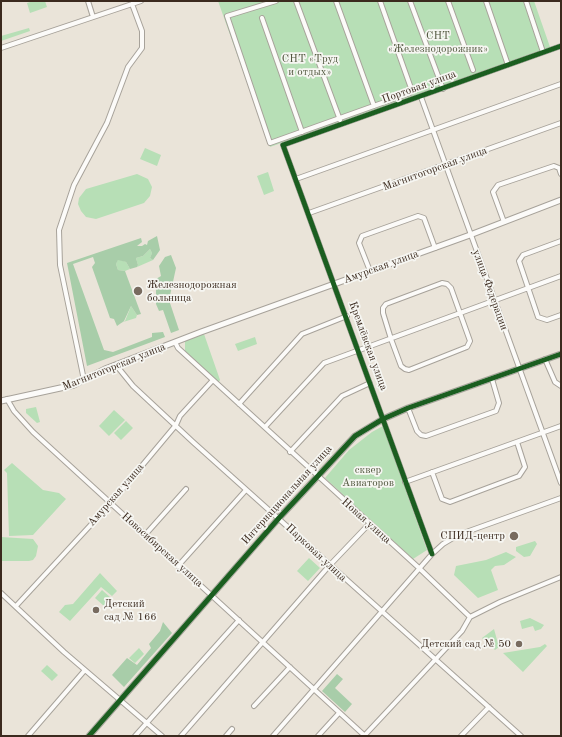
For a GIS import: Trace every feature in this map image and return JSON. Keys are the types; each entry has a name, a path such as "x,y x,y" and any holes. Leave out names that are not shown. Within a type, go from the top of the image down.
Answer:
{"street":[{"path":"88,1 93,17"},
{"path":"1,48 141,1"},
{"path":"276,1 227,16 270,143 340,119 411,92 380,1"},
{"path":"296,1 342,125"},
{"path":"336,1 374,106"},
{"path":"410,1 443,89"},
{"path":"448,1 473,70"},
{"path":"486,1 508,65"},
{"path":"526,1 544,52"},
{"path":"84,380 60,265 59,230 74,185 107,122 128,67 142,48 142,31 132,4"},
{"path":"262,18 302,132"},
{"path":"560,46 561,52"},
{"name":"Портовая улица","path":"283,145 560,46"},
{"path":"296,180 561,84"},
{"name":"улица Федерации","path":"420,97 561,482"},
{"name":"Магнитогорская улица","path":"309,214 561,123"},
{"name":"Кремлёвская улица","path":"283,145 360,350 405,482 432,554"},
{"path":"504,222 493,192 498,185 554,166 559,168 561,174"},
{"name":"Амурская улица","path":"201,332 435,248 561,200"},
{"path":"370,271 359,243 362,236 418,216 424,218 435,248"},
{"path":"561,241 520,257 519,261 538,316 547,320 561,315"},
{"path":"265,427 324,363 561,276"},
{"path":"442,284 447,284 451,288 460,313 470,341 467,347 409,370 401,366 383,313 383,308 386,304 442,284"},
{"path":"239,404 302,334 347,316"},
{"name":"Магнитогорская улица","path":"1,401 67,387 116,365 201,332"},
{"name":"Новая улица","path":"175,342 178,348 265,427 290,452 419,568 470,617"},
{"name":"Интернациональная улица","path":"89,736 279,518 355,436 383,419 408,408 561,354"},
{"path":"545,359 555,382 561,386"},
{"name":"Парковая улица","path":"116,365 133,386 246,490 279,518 329,566 521,736"},
{"path":"408,408 417,431 421,435 426,436 496,410 499,403 492,379"},
{"name":"Амурская улица","path":"16,606 110,504 176,425 180,416 213,380"},
{"path":"290,452 342,396 370,382"},
{"name":"Новосибирская улица","path":"7,399 14,411 33,432 364,736"},
{"path":"405,482 561,426"},
{"path":"432,472 442,499 450,502 519,476 525,467 517,442"},
{"path":"145,535 186,490"},
{"path":"178,566 246,490"},
{"path":"273,736 419,568 443,544 458,535 561,498"},
{"path":"181,736 262,641 329,566 370,523"},
{"path":"364,736 434,658 462,631 470,617 500,602 561,577"},
{"path":"1,593 85,670 162,736"},
{"path":"135,736 238,620"},
{"path":"254,706 290,667"},
{"path":"28,736 85,670"},
{"path":"462,736 489,708"},
{"path":"318,736 339,713"},
{"path":"226,736 232,729"}],"green space":[{"path":"33,1 45,1 47,7 30,13 27,3"},
{"name":"СНТ «Труд и отдых»","path":"218,1 534,1 550,47 270,147"},
{"path":"29,28 30,31 1,41 1,36"},
{"path":"145,148 161,155 157,166 140,159"},
{"path":"268,172 274,191 264,195 257,176"},
{"path":"137,174 148,179 152,187 150,196 144,203 96,219 86,217 81,211 78,204 79,198 86,189"},
{"path":"157,236 160,250 153,260 150,258 152,253 150,249 143,256 136,258 138,265 137,267 130,269 126,262 118,260 116,264 118,270 125,271 141,314 137,315 131,306 124,321 117,326 114,319 110,318 92,267 95,263 93,257 73,264 104,350 113,352 152,337 152,333 163,332 165,337 87,366 67,263 141,238 142,242 137,246 147,245 148,241"},
{"path":"150,249 152,253 150,258 153,260 137,267 138,265 136,258 143,256"},
{"path":"171,255 176,268 169,300 179,330 171,333 163,310 159,311 156,304 156,279 161,276 159,266 165,257"},
{"path":"118,259 126,262 130,269 125,271 118,270 116,264"},
{"path":"131,306 137,315 136,318 120,323 125,321"},
{"path":"204,334 220,380 218,383 185,351 185,341"},
{"path":"255,337 257,344 238,351 235,344"},
{"path":"36,407 40,422 37,423 26,413 26,409"},
{"path":"114,410 125,420 109,436 99,426"},
{"path":"126,421 133,428 121,440 114,433"},
{"name":"сквер Авиаторов","path":"383,426 427,550 413,559 325,478 349,450 372,432"},
{"path":"12,463 43,490 59,493 66,499 33,535 9,536 7,473 4,470"},
{"path":"1,537 33,539 38,546 36,556 33,560 29,561 1,561"},
{"path":"535,541 537,544 530,556 524,557 516,551 516,547"},
{"path":"506,552 516,557 504,565 495,566 491,570 498,590 478,598 454,575 456,566 486,560"},
{"path":"309,558 320,568 308,581 297,571"},
{"path":"100,573 117,591 112,596 101,587 70,621 59,612 65,605 73,604"},
{"path":"102,590 111,598 104,606 95,598"},
{"path":"530,618 544,625 541,629 535,631 533,626 522,629 520,621"},
{"path":"163,622 172,633 124,687 112,675 127,658 137,665 151,648 149,644 160,631"},
{"path":"494,629 499,647 495,650 482,638"},
{"path":"545,644 547,646 523,672 503,653 540,647"},
{"path":"139,648 144,654 135,663 129,658"},
{"path":"47,665 58,675 52,681 41,671"},
{"path":"337,674 343,679 335,688 352,704 345,712 322,691"}],"cycle path":[{"path":"432,554 283,145 561,46"},
{"path":"89,736 279,518 355,436 383,419 408,408 561,354"}],"place":[{"name":"Железнодорожная больница","path":"138,291"},
{"name":"СПИД-центр","path":"514,536"},
{"name":"Детский сад № 166","path":"96,610"},
{"name":"Детский сад № 50","path":"519,644"}],"park label":[{"name":"СНТ «Железнодорожник»","path":"438,42"}]}
